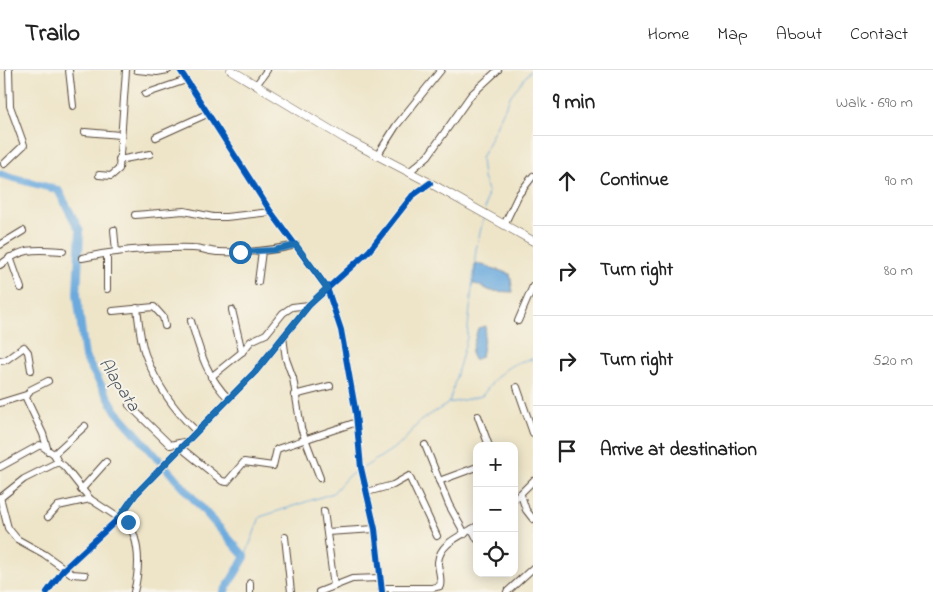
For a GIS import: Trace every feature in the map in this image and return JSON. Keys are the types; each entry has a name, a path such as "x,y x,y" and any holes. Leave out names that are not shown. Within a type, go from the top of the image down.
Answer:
{"main road":[{"path":"231,70 338,134 533,241"}],"street":[{"path":"4,164 24,145 10,106 8,70"},
{"path":"69,70 73,106"},
{"path":"99,176 108,177 116,174 119,160 126,70"},
{"path":"137,70 157,72 168,70"},
{"path":"180,70 272,212 327,288 341,330 357,422 362,470 375,529 381,590 440,586 438,564 441,551 446,544 473,529"},
{"path":"257,84 267,70"},
{"path":"377,156 396,126 441,70"},
{"path":"410,172 428,156 471,95 498,70"},
{"path":"145,94 186,80"},
{"path":"156,138 207,114"},
{"path":"85,132 120,135"},
{"path":"119,160 150,154"},
{"path":"504,225 519,194 532,180"},
{"path":"119,518 136,494 158,470 264,362 309,305 368,251 412,196 430,183"},
{"path":"134,215 184,211 213,217 226,217 272,212"},
{"path":"114,230 116,252"},
{"path":"0,245 23,231"},
{"path":"82,258 149,248 195,248 217,252 262,251 296,245"},
{"path":"0,265 10,257 26,250 63,251"},
{"path":"258,282 262,251"},
{"path":"107,254 107,288"},
{"path":"10,257 21,288"},
{"path":"518,322 530,300 533,286"},
{"path":"211,377 242,352 250,342 272,329 283,313 292,307 309,305"},
{"path":"113,311 154,307 163,317 166,326"},
{"path":"137,308 148,361 176,413 196,431"},
{"path":"232,310 242,352"},
{"path":"191,321 202,361 211,377 229,399"},
{"path":"283,337 304,438 320,478"},
{"path":"0,361 6,360 24,347 28,352 31,370"},
{"path":"0,403 26,395 30,390 48,381"},
{"path":"294,395 330,386"},
{"path":"517,387 533,433"},
{"path":"26,395 51,453 64,466 81,490 119,518"},
{"path":"129,406 170,445 182,445 222,481 227,482 244,462 273,466 277,449 304,438 357,422"},
{"path":"478,416 488,442"},
{"path":"51,453 85,426"},
{"path":"0,467 40,445 51,453"},
{"path":"426,445 439,481 464,534"},
{"path":"58,462 24,479 0,498 8,528 17,539 44,554 72,574 85,574"},
{"path":"81,490 106,462"},
{"path":"439,481 473,468"},
{"path":"367,492 393,485 409,476 437,536"},
{"path":"518,497 533,481"},
{"path":"521,495 526,510 533,519"},
{"path":"48,516 58,506 90,498"},
{"path":"324,511 334,586"},
{"path":"46,592 64,569 123,514 136,538 138,556 134,592"},
{"path":"327,532 375,529"},
{"path":"285,537 291,592"},
{"path":"507,592 533,568"},
{"path":"319,592 352,579 380,578"},
{"path":"250,583 250,592"}],"water":[{"path":"476,263 510,274 513,292 491,291 473,283"},
{"path":"486,326 481,357 474,360 471,353 478,328"}],"waterway":[{"path":"485,209 488,191 483,178 481,158 511,95 531,70"},
{"name":"Alapata","path":"0,174 58,190 80,231 77,294 85,357 116,411 245,557 224,592"},
{"path":"449,403 467,338 476,249 484,216"},
{"path":"363,468 402,443 420,421 449,403 482,396 503,371 516,363 533,359"},
{"path":"245,557 260,517 333,493 348,476 360,470"}],"cycle path":[{"path":"180,70 271,212 327,288 341,330 356,414 361,468 375,529 382,592"},
{"path":"47,592 64,569 119,518 135,495 255,372 309,305 369,251 412,196 430,183"}],"route":[{"path":"128,522 123,514 119,518 136,494 184,442 255,372 309,305 327,288 296,245 274,250 240,252"}]}
